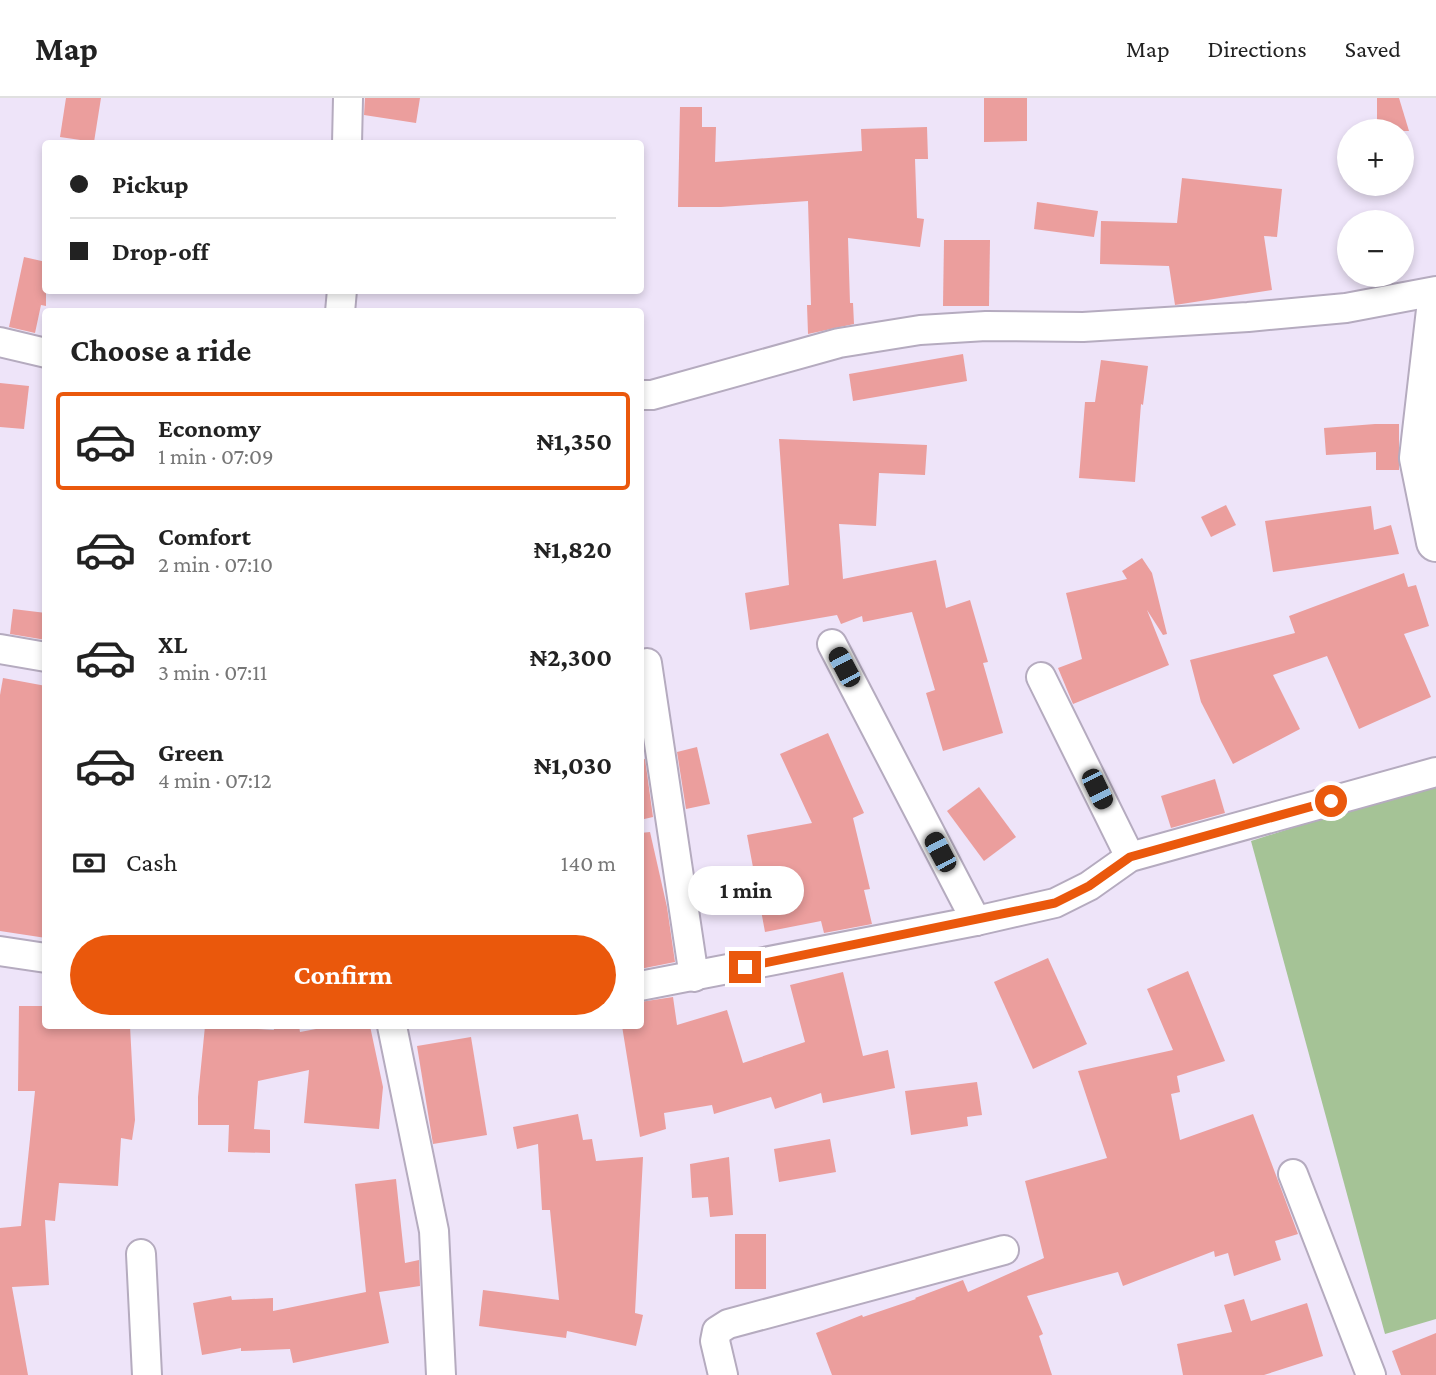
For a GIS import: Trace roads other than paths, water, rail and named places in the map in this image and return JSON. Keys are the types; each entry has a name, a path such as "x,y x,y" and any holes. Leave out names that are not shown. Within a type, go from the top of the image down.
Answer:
{"street":[{"path":"347,140 348,98"},
{"path":"644,395 839,343 920,330 986,326 1083,327 1248,317 1346,308 1436,291"},
{"path":"1436,310 1419,458 1436,542"},
{"path":"0,342 42,352"},
{"path":"832,645 976,921"},
{"path":"0,649 42,656"},
{"path":"647,663 694,977"},
{"path":"1041,677 1130,857"},
{"path":"644,985 976,921 1055,903 1089,886 1130,857 1436,772"},
{"path":"0,951 42,957"},
{"path":"393,1029 434,1231 441,1375"},
{"path":"1293,1174 1371,1375"},
{"path":"723,1375 715,1341 718,1331 728,1324 1004,1250"},
{"path":"141,1254 147,1375"}]}
